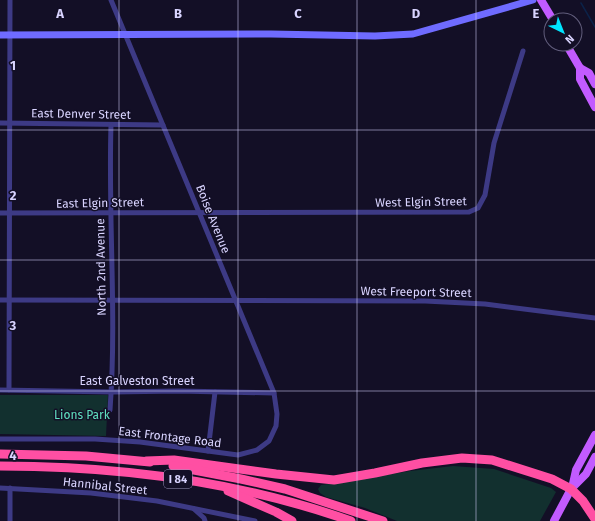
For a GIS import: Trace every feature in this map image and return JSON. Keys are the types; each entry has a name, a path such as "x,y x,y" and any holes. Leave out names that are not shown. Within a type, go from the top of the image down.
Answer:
{"highway":[{"name":"I 84","path":"0,454 86,456 146,461 285,489 383,521"},
{"path":"146,461 174,460 276,474 334,480 422,463 462,458 492,460 552,479 572,489 593,515"},
{"name":"I 84","path":"0,466 43,466 152,474 214,485 320,510 352,521"},
{"path":"214,485 292,521"}],"main road":[{"path":"541,0 548,12"},
{"path":"571,52 580,68 580,78 595,107"},
{"path":"580,68 589,73 595,84"},
{"path":"572,489 576,470 595,435"},
{"path":"554,521 572,489 586,474 595,457"}],"street":[{"path":"9,390 10,0"},
{"name":"Boise Avenue","path":"111,0 274,394 277,414 276,426 269,441 263,445"},
{"path":"0,36 271,34 375,36 413,34 533,0"},
{"name":"West Elgin Street","path":"200,213 469,212 478,208 485,195 494,143 523,51"},
{"name":"East Denver Street","path":"0,123 163,125"},
{"name":"North 2nd Avenue","path":"110,410 112,392 110,213 111,125"},
{"name":"East Elgin Street","path":"0,214 200,213"},
{"name":"West Freeport Street","path":"0,300 459,302 595,318"},
{"name":"East Galveston Street","path":"0,390 274,394"},
{"path":"208,451 215,392"},
{"name":"East Frontage Road","path":"0,439 95,439 140,442 238,456 257,450 263,445"},
{"name":"Hannibal Street","path":"0,488 91,493 157,501 255,521"},
{"path":"10,488 10,521"},
{"path":"193,508 204,518 205,521"}],"green space":[{"name":"Lions Park","path":"0,395 108,395 106,436 0,434"},
{"path":"453,466 494,469 551,488 556,492 540,521 397,521 365,508 326,497 320,493 318,489 321,485"}],"waterway":[{"path":"581,3 595,27"}]}
